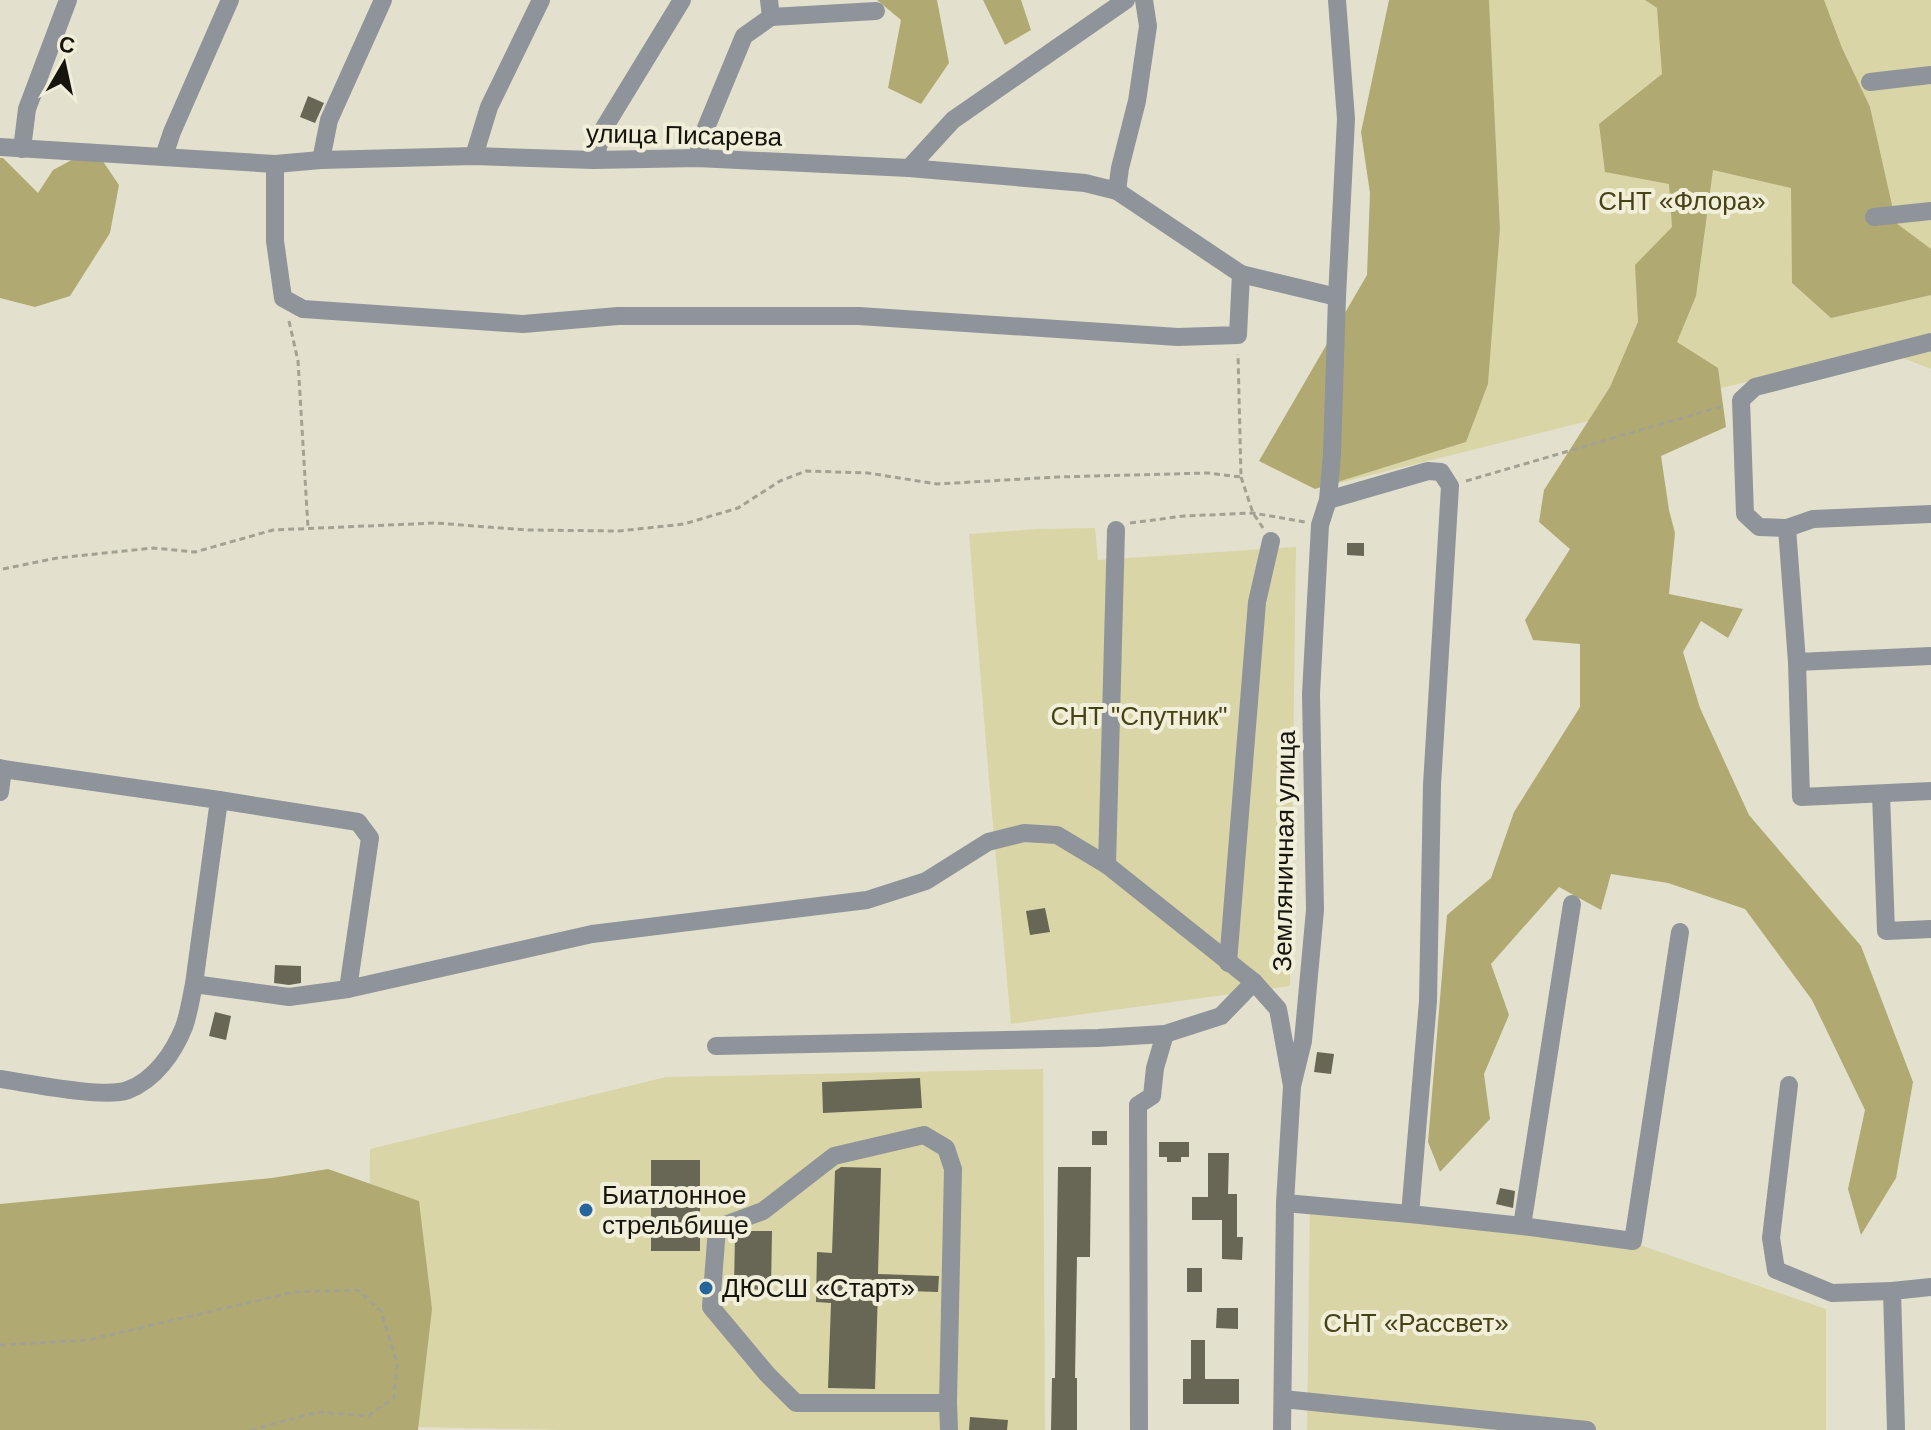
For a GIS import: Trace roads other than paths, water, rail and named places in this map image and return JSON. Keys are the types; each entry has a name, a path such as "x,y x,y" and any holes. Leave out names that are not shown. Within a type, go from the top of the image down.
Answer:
{"street":[{"path":"22,149 27,109 68,0"},
{"path":"164,156 230,0"},
{"path":"321,160 329,120 383,0"},
{"path":"474,156 489,107 541,0"},
{"path":"594,160 604,128 682,0"},
{"path":"909,168 953,120 1126,0"},
{"path":"1117,191 1137,101 1148,26 1144,0"},
{"name":"Земляничная улица","path":"1282,1430 1285,1203 1292,1086 1303,1041 1315,910 1311,694 1320,525 1328,500 1332,454 1346,119 1337,0"},
{"path":"697,158 703,135 744,36 770,9 876,11"},
{"path":"1870,82 1931,75"},
{"name":"улица Писарева","path":"0,147 275,164 474,156 594,160 697,158 909,168 1085,183 1117,191 1241,274 1337,297"},
{"path":"275,164 275,241 283,298 303,309 523,324 618,316 859,316 1178,337 1238,335 1241,274"},
{"path":"1874,217 1931,211"},
{"path":"1931,342 1755,387 1741,400 1745,514 1759,527 1787,528 1813,519 1931,514"},
{"path":"1328,500 1428,471 1441,472 1450,486 1432,785 1428,1001 1410,1214"},
{"path":"1787,528 1797,662 1801,797 1931,791"},
{"path":"1107,865 1116,530"},
{"path":"1228,963 1257,602 1271,541"},
{"path":"1797,662 1931,656"},
{"path":"0,792 2,768 358,822 370,838 348,989"},
{"path":"1881,794 1886,931 1931,929"},
{"path":"0,1079 95,1092 125,1091 144,1082 167,1058 184,1026 194,984 219,800"},
{"path":"194,984 289,997 348,989 592,934 867,900 926,881 988,842 1024,833 1057,835 1107,865 1254,982 1278,1009 1292,1086"},
{"path":"1522,1226 1572,904"},
{"path":"1285,1203 1522,1226 1633,1241 1680,932"},
{"path":"716,1046 1165,1034 1221,1016 1254,982"},
{"path":"1139,1430 1138,1105 1152,1096 1155,1068 1165,1034"},
{"path":"1789,1085 1771,1238 1776,1270 1832,1293 1931,1287"},
{"path":"948,1403 796,1403 767,1374 711,1307 717,1228 763,1211 834,1156 924,1135 946,1148 953,1169 949,1430"},
{"path":"1892,1291 1896,1430"},
{"path":"1283,1399 1587,1430"}],"place":[{"name":"Биатлонное стрельбище","path":"586,1210"},
{"name":"ДЮСШ «Старт»","path":"706,1288"}],"park label":[{"name":"СНТ «Флора»","path":"1682,201"},
{"name":"СНТ \"Спутник\"","path":"1139,716"},
{"name":"СНТ «Рассвет»","path":"1416,1323"}]}
